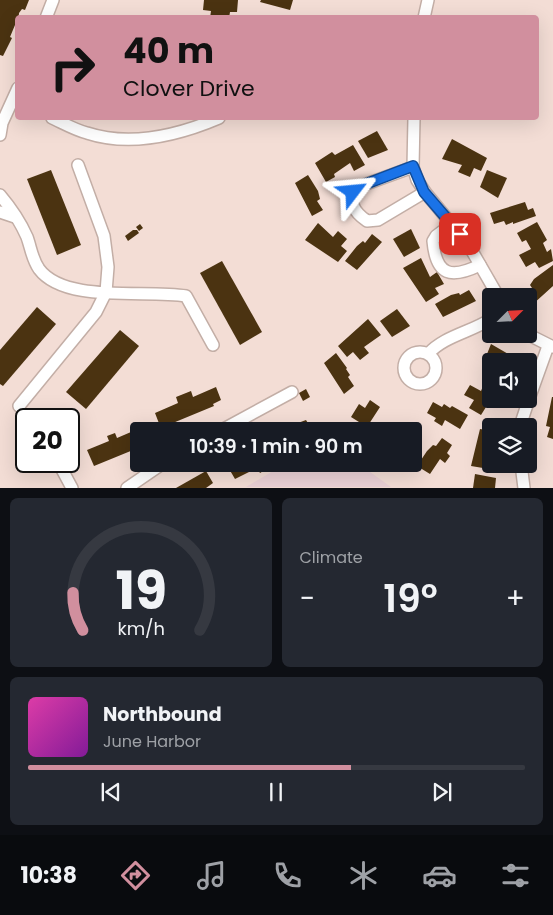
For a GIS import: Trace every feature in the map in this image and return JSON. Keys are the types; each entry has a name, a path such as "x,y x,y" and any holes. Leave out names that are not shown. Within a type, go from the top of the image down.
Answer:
{"street":[{"path":"47,15 53,0"},
{"path":"425,15 428,0"},
{"path":"0,135 1,123 15,101"},
{"path":"57,120 86,133 114,139 172,135 214,120"},
{"path":"414,120 413,166 424,192 452,224 493,288"},
{"path":"19,406 96,312 106,292 108,267 104,236 78,165"},
{"path":"413,166 358,187 353,192 351,201 355,213 367,221 378,220 424,192"},
{"path":"0,195 12,208 15,218 26,235 38,268 50,280 70,287 106,292 186,296 213,345"},
{"path":"0,212 15,218"},
{"path":"452,224 436,236 433,241 438,265 445,271 453,274 464,272 480,265"},
{"path":"428,354 446,340 482,324"},
{"path":"537,379 550,346 538,340"},
{"path":"237,422 292,392"},
{"path":"126,488 150,472"},
{"path":"64,473 72,488"},
{"path":"522,473 524,488"}],"shaded area":[{"path":"271,472 370,472 391,487 246,487"}],"building":[{"path":"0,0 29,0 25,10 22,9 19,15 15,15 15,25 10,37 12,38 3,56 0,55"},
{"path":"204,0 238,0 237,12 230,12 230,15 210,15 211,11 203,10"},
{"path":"261,0 293,0 290,10 260,2"},
{"path":"377,131 388,150 368,158 358,141"},
{"path":"452,139 487,158 481,171 474,168 470,177 458,172 462,165 442,159"},
{"path":"353,145 365,165 354,171 350,163 334,174 335,177 326,182 315,163 332,152 335,155"},
{"path":"51,170 81,245 57,255 27,179"},
{"path":"487,170 507,178 498,198 480,187"},
{"path":"308,175 318,191 320,199 317,201 323,210 312,216 295,183"},
{"path":"525,202 528,210 533,208 536,216 513,224 513,222 506,225 504,221 494,224 490,213"},
{"path":"537,222 547,240 543,243 547,252 551,249 553,261 539,268 535,262 526,267 519,255 531,249 526,240 522,242 517,233"},
{"path":"318,223 333,237 338,231 347,239 341,246 347,251 338,262 305,240"},
{"path":"140,224 143,228 139,231 136,227"},
{"path":"411,229 420,248 404,257 393,239"},
{"path":"133,230 137,230 139,233 128,241 125,236"},
{"path":"372,234 382,242 357,270 345,261 357,246 363,241 365,243"},
{"path":"421,258 430,277 437,272 444,284 435,288 439,294 426,302 403,268"},
{"path":"222,261 262,332 240,345 200,273"},
{"path":"553,265 553,286 538,300 538,288 532,288 530,285 534,279"},
{"path":"469,290 476,301 443,317 435,304 451,295 459,293 460,295"},
{"path":"37,307 56,324 3,386 0,384 0,350"},
{"path":"397,309 410,326 392,337 380,321"},
{"path":"368,319 381,335 364,347 369,353 360,360 353,352 347,357 338,346"},
{"path":"120,330 139,346 86,409 66,392"},
{"path":"491,344 507,353 487,353"},
{"path":"336,353 347,368 350,375 348,377 354,386 344,394 324,363"},
{"path":"470,385 481,391 482,389 482,408 485,408 481,415 469,408 474,400 464,395"},
{"path":"216,387 221,400 213,404 214,406 175,422 158,422 155,413 178,403 176,397 191,391 193,397"},
{"path":"306,389 310,397 303,401 299,393"},
{"path":"552,397 553,439 547,437 550,427 546,426"},
{"path":"370,400 380,407 370,422 359,422 351,417 359,404 365,408"},
{"path":"433,402 442,407 444,404 450,408 452,406 468,415 460,429 445,420 442,426 434,421 436,418 427,413"},
{"path":"480,429 482,429 482,468 471,466"},
{"path":"130,432 130,451 94,466 87,450 109,441 107,436 115,433 117,438"},
{"path":"442,438 452,445 447,453 450,456 445,463 440,459 430,474 422,469 422,458 433,445 436,446"},
{"path":"204,472 207,472 213,483 206,488 176,488"},
{"path":"231,472 249,472 235,479"},
{"path":"475,474 496,478 495,488 473,488"}],"route":[{"path":"353,192 358,187 413,166 417,180 424,192 460,234"}]}
